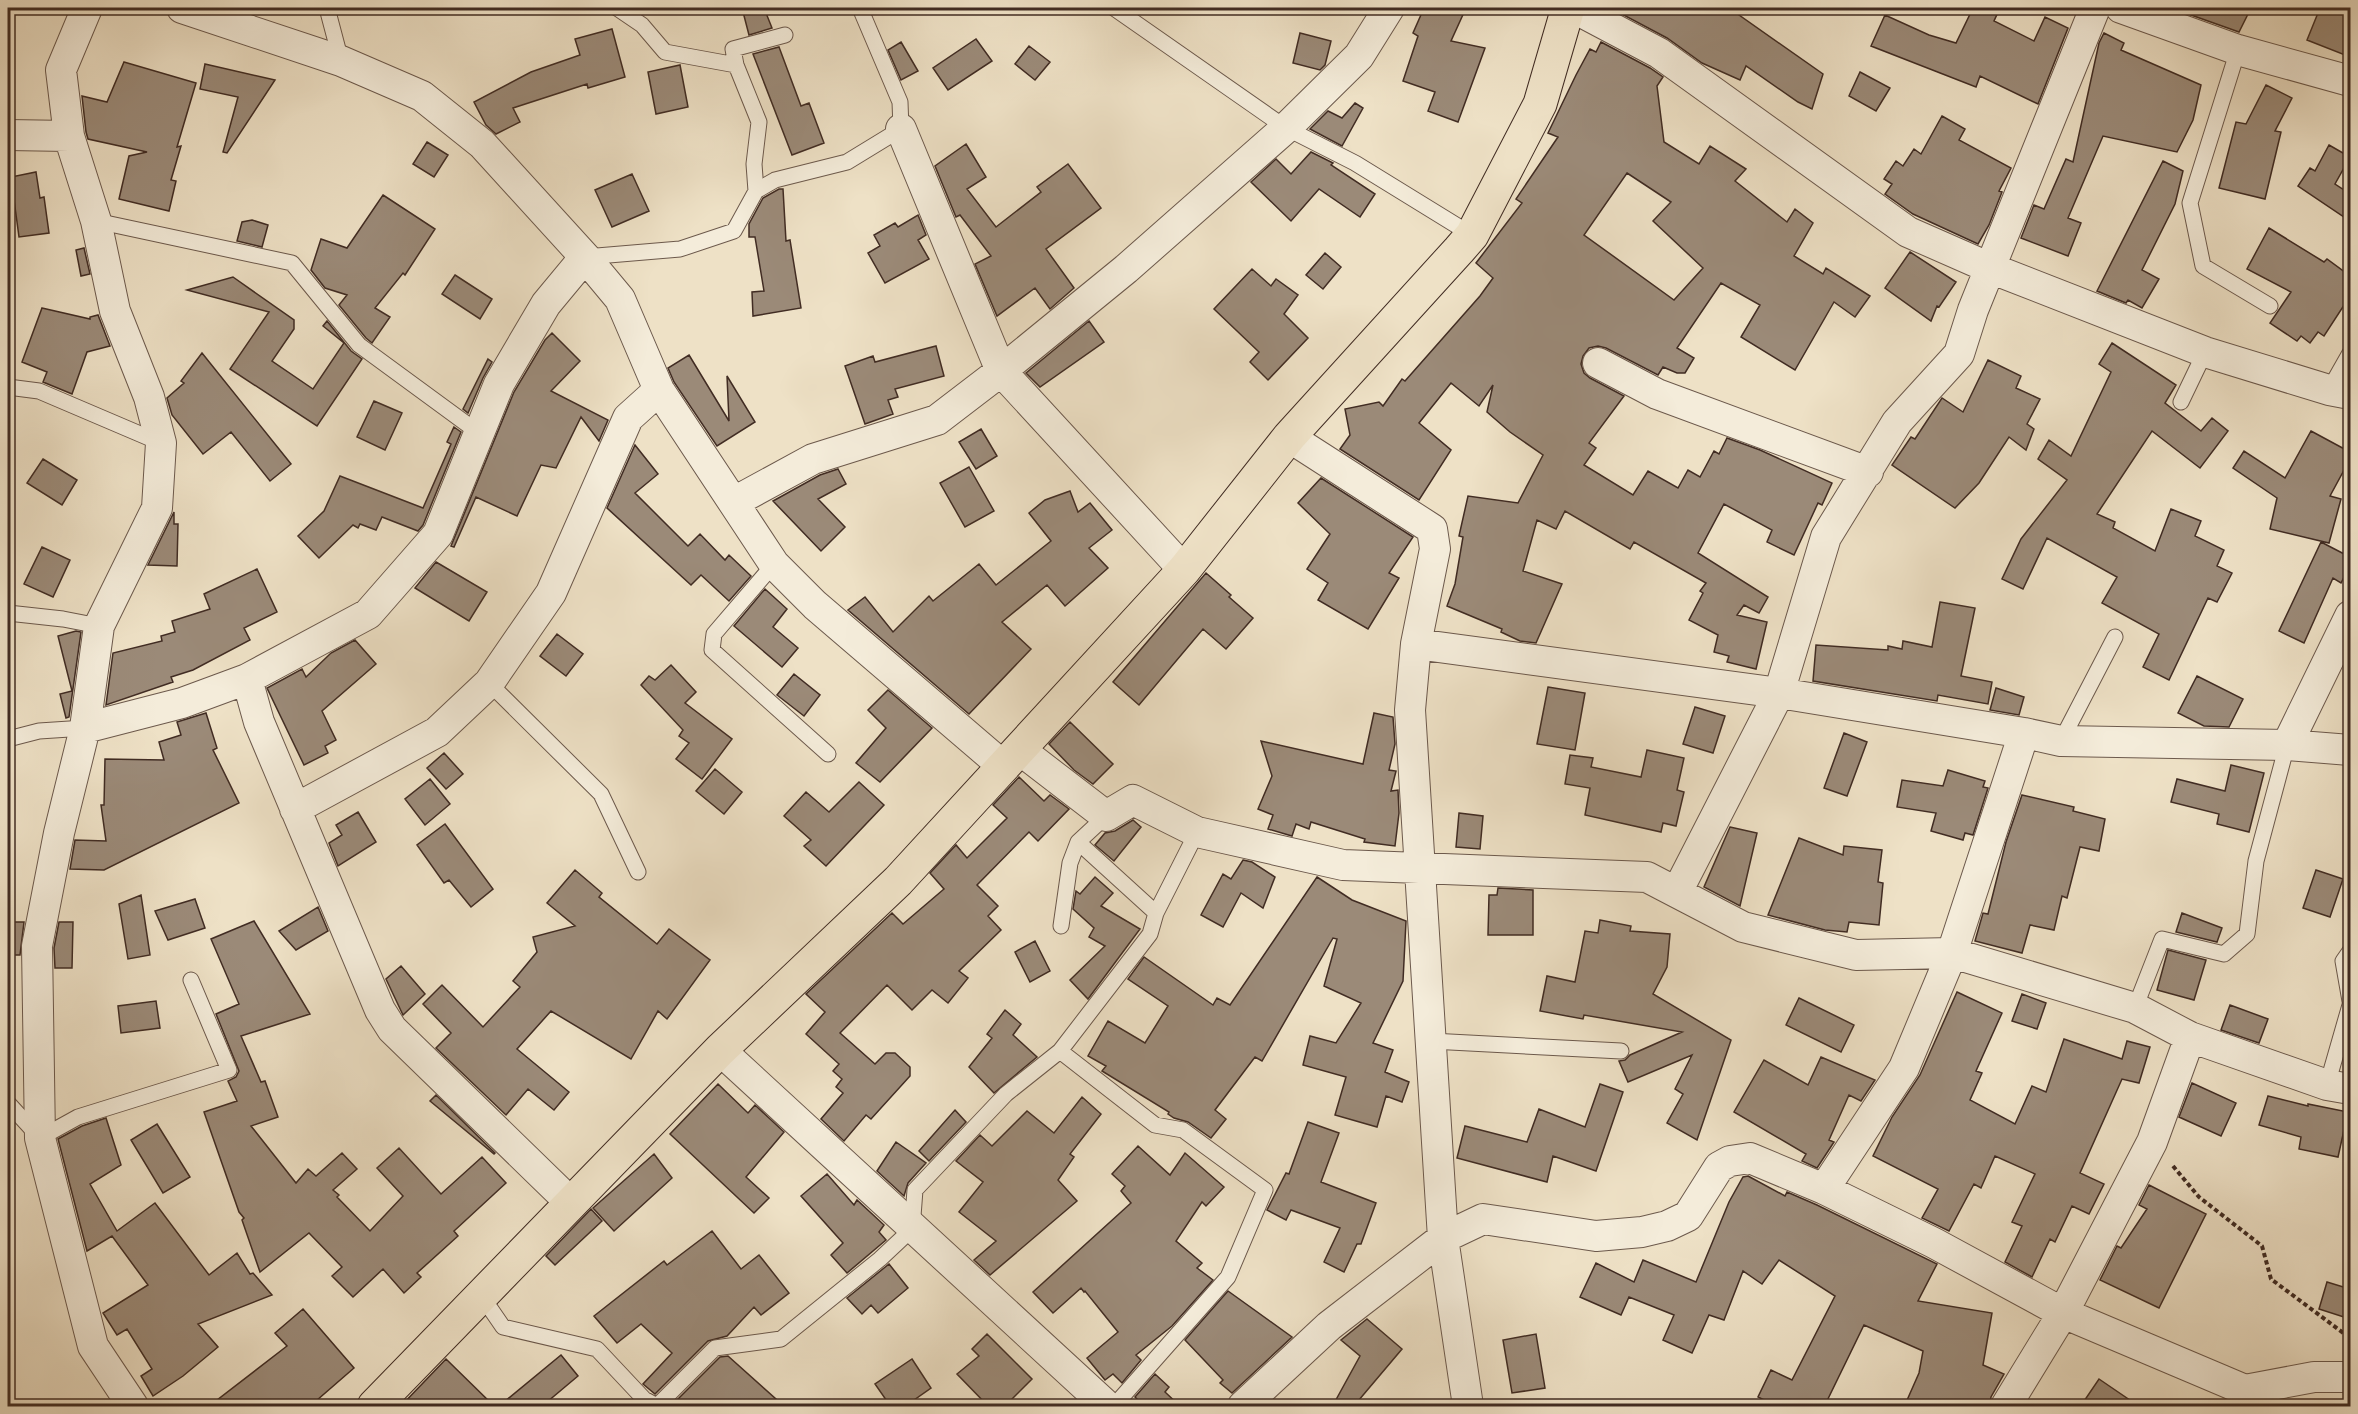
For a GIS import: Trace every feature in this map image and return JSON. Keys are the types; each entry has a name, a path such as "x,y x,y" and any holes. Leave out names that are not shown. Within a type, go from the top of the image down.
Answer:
{"main road":[{"path":"374,1407 570,1202 720,1050 898,881 1184,570 1289,437 1472,235 1540,104 1568,8"}],"street":[{"path":"87,8 61,70 69,136 96,221 115,311 148,397 161,443 157,508 99,626 85,728 59,833 37,946 40,1138 93,1346 133,1407"},
{"path":"182,8 341,61 422,96 482,144 620,299 659,390 774,564 815,605 1012,758 1106,816 1133,800 1197,832 1343,865 1647,878 1743,927 1856,955 1952,953 2135,1008 2190,1037 2339,1087"},
{"path":"734,502 813,459 937,420 1126,269 1286,128 1359,56 1389,8"},
{"path":"1574,8 1659,53 1908,232 1989,268 2205,352 2340,392"},
{"path":"1677,892 1779,693 1826,537 1897,422 1959,354 1989,268 2095,8"},
{"path":"2121,8 2238,50 2350,81"},
{"path":"901,129 1001,371 1184,570"},
{"path":"8,135 69,136"},
{"path":"85,728 182,703 247,679 368,614 438,534 499,384 546,304 585,257"},
{"path":"1598,363 1657,394 1868,471"},
{"path":"295,809 437,732 489,682 551,593 628,418 659,390"},
{"path":"1289,437 1432,529 1435,549 1416,644 1410,710 1443,1238 1468,1407"},
{"path":"2287,745 2350,616"},
{"path":"1416,644 1779,693 2061,741 2287,745 2350,750"},
{"path":"247,679 259,722 380,1010 392,1029 570,1202"},
{"path":"1824,1189 1904,1068 1952,953 2024,733"},
{"path":"2006,1407 2063,1313 2152,1142 2190,1037"},
{"path":"720,1050 1107,1407"},
{"path":"1243,1407 1329,1326 1443,1238 1483,1219 1596,1236 1642,1232 1667,1226 1688,1216 1719,1167 1730,1161 1750,1158 1824,1189 1934,1243 2063,1313 2250,1398 2314,1377 2350,1377"}],"lane":[{"path":"327,8 341,61"},
{"path":"617,8 642,25 665,52 736,65"},
{"path":"585,257 680,249 734,231 756,191 775,180 847,162 901,129 900,102 860,8"},
{"path":"1114,8 1286,128 1355,163 1472,235"},
{"path":"756,191 754,164 759,122 732,49 785,35"},
{"path":"2238,50 2190,203 2203,266 2270,306"},
{"path":"96,221 292,262 359,345 479,433"},
{"path":"2181,402 2205,352"},
{"path":"2340,392 2350,353"},
{"path":"8,387 39,391 161,443"},
{"path":"774,564 714,634 712,650 828,754"},
{"path":"8,613 63,619 99,626"},
{"path":"2061,741 2115,637"},
{"path":"489,682 601,794 638,872"},
{"path":"8,739 39,731 85,728"},
{"path":"2135,1008 2162,939 2224,954 2247,934 2256,861 2287,745"},
{"path":"1060,926 1070,863 1078,842 1106,816"},
{"path":"481,1295 503,1327 597,1349 644,1399 657,1407 715,1348 781,1339 880,1259 912,1229 915,1190 1006,1094 1060,1051 1149,934 1156,913 1197,832"},
{"path":"1078,842 1156,913"},
{"path":"2339,1087 2350,1003 2343,961 2350,951"},
{"path":"8,1103 40,1138 78,1118 229,1070 191,980"},
{"path":"1431,1041 1620,1051"},
{"path":"1060,1051 1155,1125 1183,1130 1265,1190 1228,1277 1114,1407"}],"path":[{"path":"2152,1142 2199,1197 2262,1246 2271,1279 2350,1338"}],"building":[{"path":"742,8 764,8 772,28 749,35"},
{"path":"1424,8 1466,8 1451,41 1485,48 1458,122 1428,111 1435,92 1403,81 1418,36 1413,33"},
{"path":"1617,8 1729,8 1823,74 1812,109 1746,66 1740,80 1702,63 1667,38 1616,11"},
{"path":"1973,8 2000,8 1994,21 2034,41 2045,17 2068,28 2038,104 1980,76 1976,87 1871,46 1885,15 1929,35 1956,43"},
{"path":"2178,8 2251,8 2239,32 2177,10"},
{"path":"2320,8 2350,8 2350,57 2307,40"},
{"path":"612,29 625,77 588,88 587,84 513,108 520,122 496,134 486,125 474,102 531,72 580,55 575,39"},
{"path":"1300,33 1331,41 1325,65 1320,70 1293,63"},
{"path":"2104,33 2124,43 2121,50 2201,85 2193,120 2177,152 2103,136 2068,218 2081,223 2068,256 2021,238 2034,205 2044,209 2066,159 2073,162 2099,43"},
{"path":"976,39 992,61 948,90 933,68"},
{"path":"901,42 918,71 901,80 888,50"},
{"path":"1601,42 1663,77 1657,86 1664,142 1699,164 1710,146 1746,169 1735,181 1787,222 1795,209 1813,223 1794,256 1823,274 1826,268 1870,296 1855,317 1834,302 1795,370 1741,337 1760,305 1721,283 1677,348 1694,358 1685,373 1677,373 1663,367 1658,375 1598,346 1589,348 1583,356 1581,364 1584,373 1624,396 1589,443 1596,448 1584,465 1633,495 1648,471 1678,488 1688,470 1700,477 1714,451 1719,454 1727,438 1760,450 1832,483 1822,505 1818,503 1794,555 1767,542 1772,530 1724,504 1698,553 1768,597 1759,613 1744,605 1737,615 1767,622 1756,669 1727,662 1729,656 1714,652 1718,635 1689,620 1703,593 1700,591 1706,583 1634,542 1630,549 1565,511 1556,529 1537,520 1523,571 1562,584 1536,643 1520,641 1501,632 1502,629 1447,606 1455,584 1463,537 1459,536 1468,496 1518,503 1543,455 1510,432 1487,412 1493,385 1479,406 1451,383 1419,423 1451,450 1419,500 1340,449 1350,435 1345,409 1379,402 1383,406 1402,379 1405,381 1480,296 1493,278 1476,263 1522,203 1516,199 1558,137 1548,133 1576,75 1590,49 1596,52","holes":["1627,173 1671,202 1653,221 1703,268 1674,300 1584,235"]},
{"path":"1029,46 1050,62 1035,80 1015,64"},
{"path":"779,47 801,106 809,103 824,143 792,155 753,54"},
{"path":"124,62 196,83 177,147 181,146 171,180 176,181 169,211 119,199 129,156 147,152 88,139 82,96 107,102"},
{"path":"205,64 275,80 227,153 223,152 238,97 200,89"},
{"path":"680,65 688,107 656,114 648,72"},
{"path":"1860,72 1890,88 1876,111 1849,96"},
{"path":"2266,85 2292,98 2275,131 2281,132 2265,199 2219,188 2236,122 2246,124"},
{"path":"1355,103 1363,108 1342,146 1310,129 1328,111 1342,118"},
{"path":"1942,116 1965,129 1959,140 2011,168 1999,191 2002,192 1989,225 1978,244 1913,214 1885,194 1892,184 1884,179 1896,161 1903,166 1914,149 1921,154"},
{"path":"427,142 448,155 434,177 413,164"},
{"path":"966,144 986,177 967,189 996,227 1041,192 1037,187 1068,164 1101,208 1046,249 1074,288 1050,309 1035,288 997,316 975,264 991,256 960,215 956,217 935,166"},
{"path":"2329,145 2350,157 2335,184 2350,194 2350,221 2298,186 2310,168 2315,171"},
{"path":"1311,152 1333,163 1331,165 1375,194 1360,217 1319,189 1291,221 1251,182 1276,159 1291,174"},
{"path":"2163,161 2183,171 2175,204 2142,270 2159,279 2142,308 2128,300 2126,303 2097,291"},
{"path":"36,172 40,198 44,197 49,233 19,237 11,177"},
{"path":"632,174 649,211 612,227 595,190"},
{"path":"783,189 786,241 790,240 801,308 753,316 752,292 764,291 755,237 749,237 749,224 763,198"},
{"path":"383,195 435,229 405,275 403,273 375,308 390,317 372,343 339,305 347,295 325,288 311,270 321,239 347,248"},
{"path":"918,215 926,235 918,240 929,259 885,283 868,253 880,246 874,235 895,223 898,227"},
{"path":"252,220 268,225 262,247 237,241 242,222"},
{"path":"2269,228 2324,262 2327,259 2350,276 2350,296 2324,336 2318,332 2310,343 2301,336 2297,341 2270,323 2291,292 2247,269"},
{"path":"84,248 90,274 81,276 76,250"},
{"path":"1910,252 1956,282 1939,307 1937,306 1931,321 1885,288"},
{"path":"1325,253 1341,267 1323,289 1306,275"},
{"path":"1252,269 1271,286 1276,279 1298,295 1284,314 1308,338 1268,380 1250,362 1259,352 1214,309"},
{"path":"455,275 492,299 480,319 442,294"},
{"path":"233,277 294,320 294,329 272,361 313,389 344,343 323,326 327,321 351,351 362,359 317,426 230,369 269,312 187,290"},
{"path":"42,308 90,319 98,315 110,346 87,352 72,394 43,382 47,372 22,362"},
{"path":"1089,321 1104,342 1040,387 1026,373"},
{"path":"552,333 580,361 551,391 608,420 599,441 581,417 556,468 541,465 517,516 476,497 454,547 451,546 514,392 545,340"},
{"path":"2112,343 2176,385 2165,403 2201,431 2212,418 2228,431 2200,468 2152,431 2097,514 2115,522 2113,528 2155,551 2171,509 2201,521 2195,536 2224,550 2217,566 2232,573 2217,602 2208,598 2169,680 2143,667 2159,634 2102,603 2117,577 2047,538 2023,589 2002,579 2021,539 2067,480 2038,459 2049,440 2071,456 2111,372 2099,364"},
{"path":"936,346 944,376 895,389 898,397 888,400 893,414 865,424 845,366 873,356 875,362"},
{"path":"202,353 291,464 270,481 231,432 203,454 172,415 167,398 184,383 181,381"},
{"path":"689,355 729,421 727,376 755,422 717,446 674,382 668,368"},
{"path":"488,359 492,362 468,413 463,409"},
{"path":"1988,360 2021,376 2016,388 2040,399 2027,424 2034,429 2026,450 2009,437 1979,483 1955,508 1892,465 1911,437 1915,439 1942,398 1963,412"},
{"path":"374,401 402,413 385,450 357,437"},
{"path":"454,427 461,432 423,525 418,531 382,517 376,530 360,524 358,528 353,525 319,558 298,536 324,511 340,476 423,508 451,444 447,442"},
{"path":"981,429 997,456 976,469 959,442"},
{"path":"2311,431 2350,452 2350,459 2330,496 2341,499 2329,543 2270,529 2277,498 2233,468 2244,451 2285,478"},
{"path":"635,445 658,474 635,493 688,546 700,534 725,560 729,555 751,576 729,601 701,575 691,585 607,508"},
{"path":"43,459 77,480 62,505 27,483"},
{"path":"969,467 994,511 965,527 940,483"},
{"path":"838,469 846,484 818,499 845,527 821,551 773,501 820,475"},
{"path":"1321,478 1413,537 1389,573 1399,578 1368,629 1318,600 1328,583 1307,569 1330,534 1298,503"},
{"path":"1070,491 1078,512 1090,503 1112,530 1089,548 1108,568 1065,606 1047,585 1002,622 1031,649 969,714 848,610 865,597 893,632 929,596 933,601 979,564 996,585 1051,541 1029,513 1045,500"},
{"path":"174,512 174,524 178,524 177,566 148,565"},
{"path":"2321,542 2350,557 2350,565 2341,583 2333,578 2304,643 2279,631"},
{"path":"42,547 70,560 53,597 24,584"},
{"path":"436,562 487,592 469,621 415,588"},
{"path":"257,569 277,612 244,628 250,640 193,670 171,677 173,682 106,705 113,653 162,641 161,636 175,632 172,621 210,609 204,594"},
{"path":"1206,573 1253,618 1226,649 1203,629 1139,705 1113,682"},
{"path":"765,589 787,609 773,627 798,648 782,667 734,626"},
{"path":"1940,602 1975,608 1961,676 1992,682 1988,704 1938,695 1937,701 1813,681 1816,645 1888,650 1888,646 1902,649 1903,641 1932,647"},
{"path":"76,631 81,632 69,717 66,718 60,694 72,691 58,636"},
{"path":"557,634 583,654 566,676 540,656"},
{"path":"355,640 376,664 322,711 336,740 325,746 328,753 304,765 267,688 302,669 306,677 331,653"},
{"path":"671,665 696,692 685,703 732,739 702,779 676,759 689,743 679,736 683,730 641,685 649,676 655,680"},
{"path":"794,674 820,695 804,716 777,695"},
{"path":"2197,676 2243,699 2229,727 2204,726 2178,713"},
{"path":"1548,687 1585,693 1575,750 1537,744"},
{"path":"1996,688 2024,697 2019,715 1990,710"},
{"path":"888,690 932,728 880,782 856,763 886,728 868,710"},
{"path":"1695,707 1725,716 1713,753 1683,744"},
{"path":"206,713 217,748 213,750 239,803 104,870 70,869 75,840 106,841 101,805 104,805 105,759 164,760 159,742 181,735 177,722"},
{"path":"1374,713 1393,717 1395,744 1389,770 1396,771 1391,791 1398,790 1399,813 1395,846 1364,842 1365,839 1311,822 1309,829 1296,824 1292,836 1268,829 1273,815 1258,809 1272,776 1261,741 1363,764"},
{"path":"1070,722 1113,764 1093,784 1074,770 1049,744"},
{"path":"1844,733 1867,742 1847,796 1824,788"},
{"path":"1647,750 1684,758 1677,790 1684,792 1676,826 1663,823 1661,832 1585,815 1590,788 1565,784 1570,755 1593,758 1591,767 1641,777"},
{"path":"444,753 463,774 446,789 427,768"},
{"path":"2231,765 2264,773 2249,832 2217,824 2219,814 2171,802 2177,779 2225,791"},
{"path":"715,769 742,792 724,814 696,791"},
{"path":"1948,770 1985,781 1983,787 1988,788 1973,835 1965,833 1963,840 1931,831 1936,813 1897,807 1902,780 1943,786"},
{"path":"1019,777 1044,801 1050,795 1069,809 1038,841 1029,832 977,885 998,906 988,916 1001,930 959,971 968,978 948,1003 932,990 912,1010 887,985 840,1033 875,1064 886,1053 895,1053 910,1067 910,1076 871,1119 866,1115 844,1141 821,1119 843,1093 836,1087 842,1079 833,1071 839,1064 806,1034 825,1012 806,994 892,913 903,924 944,889 930,873 956,845 967,858 1007,818 993,805"},
{"path":"430,779 450,804 425,825 405,799"},
{"path":"859,782 884,805 826,866 804,846 811,840 784,816 806,792 829,812"},
{"path":"2022,795 2074,807 2073,811 2105,819 2099,851 2080,847 2067,898 2062,896 2054,930 2030,925 2022,953 1975,941 1983,913 1988,914 2006,842"},
{"path":"358,812 376,842 338,866 329,843 342,835 336,825"},
{"path":"1459,813 1483,816 1480,849 1456,847"},
{"path":"1133,820 1141,827 1114,861 1095,845 1105,833 1115,831"},
{"path":"445,824 493,889 471,907 449,880 444,883 417,845"},
{"path":"1730,827 1757,833 1740,906 1704,887"},
{"path":"1799,838 1843,855 1844,846 1882,850 1878,882 1883,883 1879,925 1849,922 1847,932 1825,930 1768,915"},
{"path":"1243,860 1252,862 1275,877 1263,908 1241,893 1223,927 1201,915 1223,874 1231,879"},
{"path":"575,870 602,893 599,897 657,944 669,929 710,960 667,1019 658,1011 631,1059 551,1011 517,1049 569,1092 554,1110 528,1089 506,1115 436,1048 451,1033 423,1004 442,985 483,1027 520,987 513,981 537,952 533,937 575,926 547,903"},
{"path":"2316,870 2343,879 2330,917 2303,908"},
{"path":"1095,877 1113,893 1101,906 1140,929 1088,999 1070,980 1105,946 1089,937 1094,928 1073,909 1076,891 1080,894"},
{"path":"1317,877 1352,900 1406,921 1403,981 1373,1043 1393,1050 1385,1072 1409,1082 1402,1102 1386,1096 1377,1127 1335,1115 1346,1077 1303,1065 1310,1036 1336,1043 1361,1003 1324,986 1337,939 1333,938 1262,1061 1255,1057 1215,1110 1226,1119 1211,1138 1188,1122 1174,1118 1168,1114 1169,1112 1102,1071 1106,1066 1088,1056 1108,1021 1145,1043 1168,1006 1128,979 1144,957 1213,1005 1217,998 1230,1005"},
{"path":"1498,888 1533,890 1533,935 1488,935 1489,895 1497,895"},
{"path":"141,895 150,955 128,959 119,904"},
{"path":"195,899 205,928 168,940 155,911"},
{"path":"318,907 328,931 296,950 279,931"},
{"path":"2182,913 2222,928 2217,942 2176,932"},
{"path":"1600,920 1631,926 1630,931 1670,934 1667,967 1653,994 1731,1040 1697,1140 1667,1123 1683,1094 1675,1089 1692,1055 1628,1082 1619,1061 1682,1032 1584,1015 1583,1019 1540,1011 1547,976 1575,982 1585,931 1598,933"},
{"path":"254,921 310,1014 241,1036 261,1082 265,1081 278,1117 251,1126 296,1183 308,1169 316,1176 342,1153 357,1169 333,1190 370,1231 403,1196 377,1168 399,1148 441,1194 482,1157 506,1183 454,1231 458,1236 417,1273 421,1277 404,1293 383,1269 353,1297 332,1276 342,1267 309,1233 260,1272 242,1220 244,1218 239,1212 204,1112 237,1101 228,1081 236,1077 239,1071 216,1014 239,1004 211,939"},
{"path":"12,922 24,922 20,955 11,955"},
{"path":"59,922 73,922 72,968 55,968 54,948"},
{"path":"1035,941 1050,971 1030,982 1015,952"},
{"path":"2168,950 2206,960 2194,1000 2157,990"},
{"path":"401,966 425,994 403,1015 386,979"},
{"path":"1957,992 2002,1013 1976,1071 1982,1073 1970,1100 2015,1124 2032,1086 2046,1092 2064,1039 2122,1059 2127,1041 2150,1047 2139,1083 2122,1079 2080,1173 2104,1184 2089,1214 2072,1206 2055,1242 2050,1239 2032,1277 2005,1262 2022,1226 2012,1222 2035,1174 1995,1156 1981,1188 1974,1184 1949,1231 1922,1218 1938,1189 1873,1156 1892,1117 1920,1075"},
{"path":"2022,994 2046,1003 2037,1029 2012,1021"},
{"path":"1799,998 1854,1025 1841,1052 1786,1025"},
{"path":"156,1001 160,1028 121,1033 118,1006"},
{"path":"2230,1005 2268,1019 2259,1043 2221,1030"},
{"path":"1005,1010 1021,1024 1013,1035 1037,1057 994,1093 969,1067 992,1038 987,1034"},
{"path":"1821,1057 1875,1080 1861,1101 1849,1095 1829,1140 1834,1142 1817,1168 1802,1161 1806,1154 1734,1112 1764,1060 1808,1085"},
{"path":"2192,1083 2236,1103 2221,1136 2179,1117"},
{"path":"718,1084 748,1113 755,1105 784,1132 746,1177 769,1198 754,1213 670,1134"},
{"path":"1600,1084 1623,1092 1596,1171 1553,1156 1547,1182 1457,1158 1465,1126 1527,1142 1539,1109 1585,1127"},
{"path":"436,1095 495,1153 494,1154 430,1101"},
{"path":"2268,1096 2308,1106 2308,1104 2348,1112 2338,1157 2299,1149 2301,1137 2259,1125"},
{"path":"1082,1097 1101,1114 1070,1154 1074,1157 1058,1180 1077,1201 990,1275 974,1260 996,1241 959,1212 983,1182 956,1161 980,1135 992,1146 1027,1111 1054,1133"},
{"path":"955,1110 966,1122 929,1161 919,1151"},
{"path":"106,1118 121,1165 90,1184 117,1231 155,1203 209,1275 237,1253 250,1274 253,1273 272,1295 198,1324 218,1347 183,1376 153,1396 141,1376 152,1369 127,1329 117,1335 103,1313 148,1285 112,1236 87,1251 58,1139 82,1126"},
{"path":"1308,1122 1339,1133 1321,1182 1376,1203 1361,1244 1357,1244 1344,1272 1324,1262 1340,1228 1291,1210 1286,1220 1267,1210 1286,1173 1289,1174"},
{"path":"157,1124 190,1177 163,1193 131,1140"},
{"path":"896,1142 926,1163 908,1183 904,1196 877,1171"},
{"path":"1138,1146 1170,1175 1185,1153 1224,1187 1206,1206 1202,1202 1176,1241 1202,1263 1197,1268 1213,1280 1172,1326 1136,1355 1141,1360 1122,1383 1113,1374 1105,1380 1087,1358 1118,1332 1085,1291 1081,1288 1053,1313 1033,1292 1131,1203 1121,1191 1125,1186 1112,1174"},
{"path":"654,1154 672,1178 614,1231 593,1208"},
{"path":"827,1174 854,1205 857,1200 884,1225 879,1232 886,1240 847,1273 831,1255 843,1243 801,1196"},
{"path":"1748,1176 1785,1196 1787,1192 1817,1205 1937,1264 1918,1301 1992,1313 1983,1365 2004,1374 1991,1397 1989,1407 1904,1407 1919,1373 1923,1351 1864,1325 1824,1407 1778,1407 1758,1397 1771,1370 1792,1380 1835,1296 1779,1260 1762,1284 1743,1271 1724,1320 1709,1315 1692,1353 1663,1340 1674,1315 1629,1297 1621,1315 1580,1297 1596,1263 1634,1282 1643,1260 1696,1282 1729,1202 1743,1177"},
{"path":"2149,1185 2206,1214 2159,1308 2100,1280 2117,1246 2121,1248 2147,1209 2139,1205"},
{"path":"591,1209 602,1221 555,1265 546,1256"},
{"path":"712,1231 741,1269 759,1255 789,1293 761,1315 754,1307 727,1336 708,1341 655,1394 643,1384 672,1353 641,1324 617,1343 594,1316 664,1261 667,1265"},
{"path":"889,1264 908,1288 878,1313 871,1305 862,1314 847,1298"},
{"path":"2327,1282 2350,1289 2350,1319 2319,1309"},
{"path":"1228,1291 1292,1337 1232,1393 1220,1383 1223,1380 1185,1340"},
{"path":"303,1309 354,1368 309,1407 208,1407 287,1346 275,1333"},
{"path":"1367,1319 1402,1349 1353,1407 1332,1407 1360,1356 1341,1340"},
{"path":"987,1334 1032,1379 1004,1407 989,1407 957,1374 979,1356 972,1349"},
{"path":"1536,1334 1545,1388 1512,1393 1503,1340"},
{"path":"561,1355 578,1376 541,1407 498,1407"},
{"path":"728,1356 785,1407 670,1407 720,1357"},
{"path":"446,1359 495,1407 400,1407"},
{"path":"912,1359 931,1388 904,1407 891,1407 875,1384"},
{"path":"1155,1374 1169,1387 1165,1392 1181,1407 1145,1407 1135,1397"},
{"path":"2099,1379 2140,1407 2080,1407"}]}
